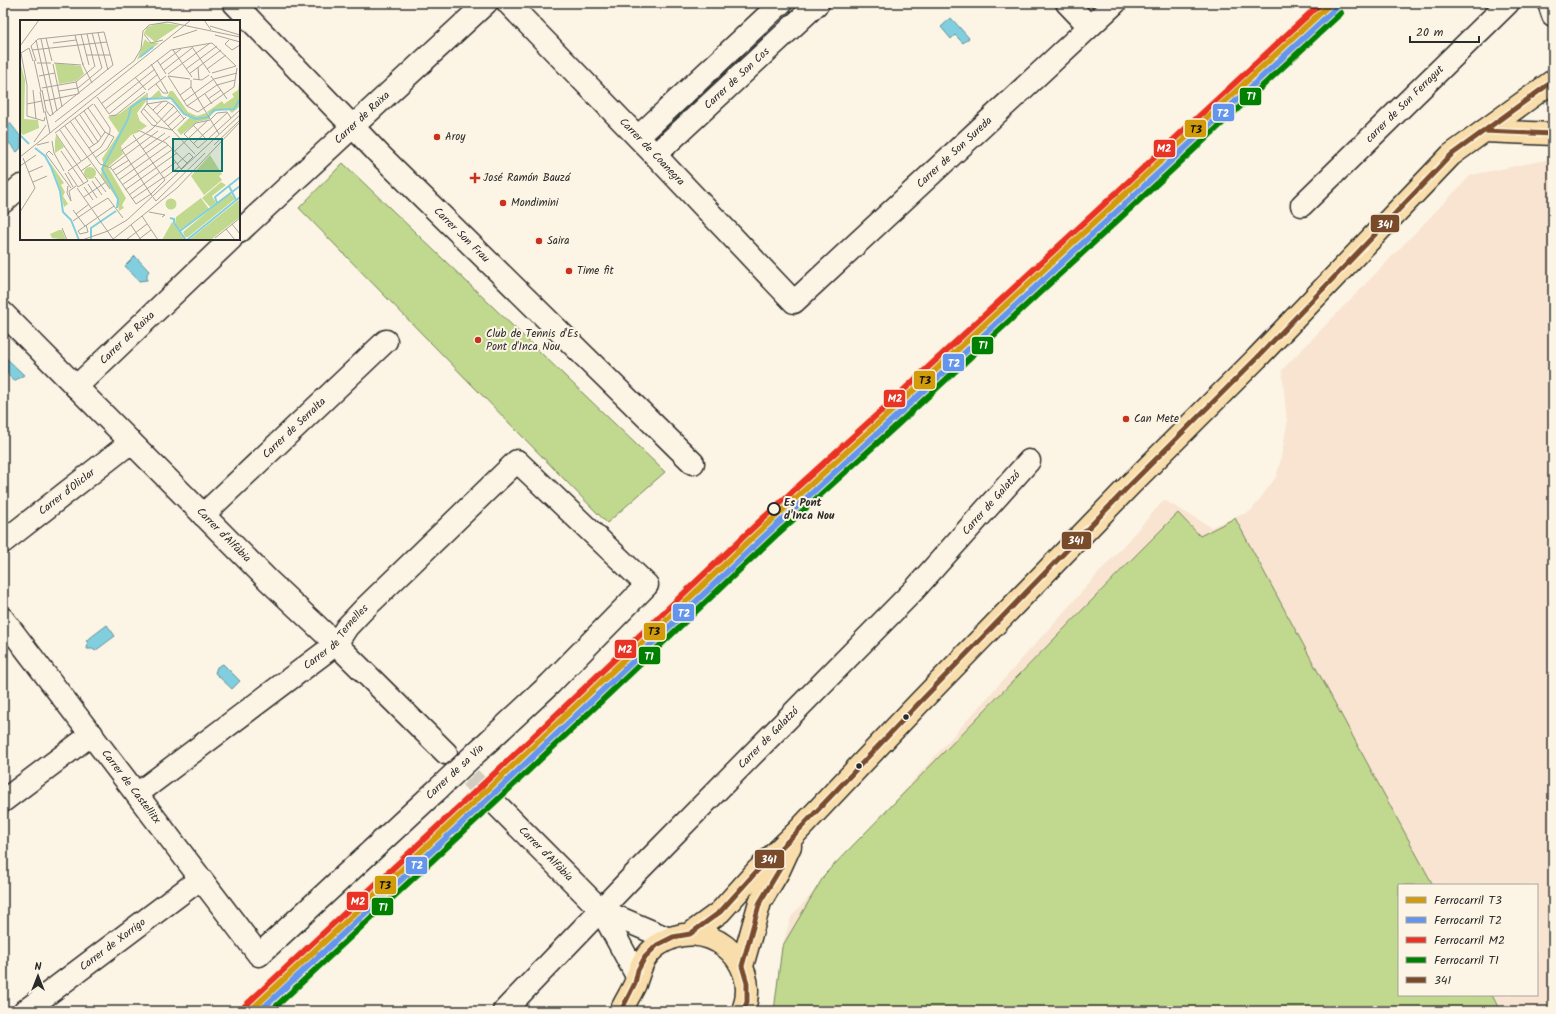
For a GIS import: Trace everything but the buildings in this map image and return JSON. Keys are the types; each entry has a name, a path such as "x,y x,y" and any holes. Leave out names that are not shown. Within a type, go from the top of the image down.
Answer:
{"main road":[{"path":"639,1011 635,1000 636,980 638,970 645,957 657,945 679,937 720,912 756,872 795,834 919,703 1126,489 1257,358 1451,155 1553,81"},
{"path":"1484,131 1553,134"},
{"path":"742,966 760,902 779,870 795,834"},
{"path":"679,937 706,936 720,942 733,953 742,966 747,984 747,1002 743,1011"},
{"path":"621,1011 636,980"}],"street":[{"name":"Carrer Son Frau","path":"234,3 352,126 692,463"},
{"name":"Carrer de Raixa","path":"240,231 486,3"},
{"name":"Carrer de Coanegra","path":"508,3 638,137 794,302"},
{"path":"638,137 781,3"},
{"name":"Carrer de Son Cos","path":"655,155 818,3"},
{"path":"1067,3 1089,26"},
{"name":"Carrer de Son Sureda","path":"794,302 1115,3"},
{"name":"carrer de Son Ferragut","path":"1302,205 1508,3"},
{"path":"1549,3 1553,15"},
{"path":"3,202 20,187"},
{"name":"Carrer de Raixa","path":"76,387 230,240"},
{"name":"Carrer d'Alfàbia","path":"3,313 269,581 336,644 446,753"},
{"name":"Carrer de Serralta","path":"203,515 386,341"},
{"name":"Carrer d'Oliclar","path":"3,542 131,442"},
{"name":"Carrer de sa Via","path":"259,955 550,684 647,585 517,461"},
{"name":"Carrer de Ternelles","path":"137,794 336,644 347,627 363,610 517,461"},
{"name":"Carrer de Galatzó","path":"504,1011 915,589 1029,461"},
{"name":"Carrer de Castellitx","path":"3,619 259,955"},
{"path":"3,801 92,734"},
{"name":"Carrer d'Alfàbia","path":"490,798 601,910 636,980"},
{"name":"Carrer de Xorrigo","path":"25,1011 200,878"},
{"name":"Carrer d'Alfàbia","path":"601,910 679,937"}],"shaded area":[{"path":"1545,160 1553,161 1553,1011 774,1011 782,947 791,917 1164,500 1211,527 1251,511 1276,477 1280,463 1287,424 1282,370 1471,175"}],"green space":[{"name":"Club de Tennis d'Es Pont d'Inca Nou","path":"343,163 665,472 607,523 299,208"},
{"path":"1178,513 1200,536 1235,518 1432,884 1398,884 1398,996 1492,996 1500,1011 774,1011 782,947 825,874"}],"water":[{"path":"951,18 969,38 963,43 955,35 951,39 941,27"},
{"path":"10,123 20,136 20,149 17,152 3,136 3,129"},
{"path":"135,256 149,271 147,274 147,280 139,281 125,266"},
{"path":"3,355 24,375 14,381 3,368"},
{"path":"107,625 115,636 95,651 93,649 87,649 88,642 86,641"},
{"path":"223,664 240,681 232,689 215,673 217,667"}],"tunnel":[{"path":"447,754 490,798"}],"rail line":[{"name":"M2","path":"245,1006 495,773 759,522 881,411 1321,3"},
{"name":"T3","path":"250,1011 500,778 764,527 886,416 1331,3"},
{"name":"T2","path":"260,1011 505,783 769,532 891,421 1336,8"},
{"name":"T1","path":"271,1011 510,788 774,537 896,426 1341,13"}],"transit line":[{"name":"341","path":"621,1011 635,983 638,970 645,957 657,945 673,937 690,934 720,912 756,872 795,834 919,703 1131,484 1257,358 1451,155 1553,81"},
{"name":"341","path":"1484,131 1553,134"},
{"name":"341","path":"743,1011 747,1002 747,983 742,966 760,902 781,867"}],"place":[{"name":"Aroy","path":"437,137"},
{"name":"José Ramón Bauzá","path":"475,178"},
{"name":"Mondimini","path":"503,203"},
{"name":"Saira","path":"539,241"},
{"name":"Time fit","path":"569,271"},
{"name":"Club de Tennis d'Es Pont d'Inca Nou","path":"478,340"},
{"name":"Can Mete","path":"1126,419"},
{"name":"Es Pont d'Inca Nou","path":"774,509"}]}
